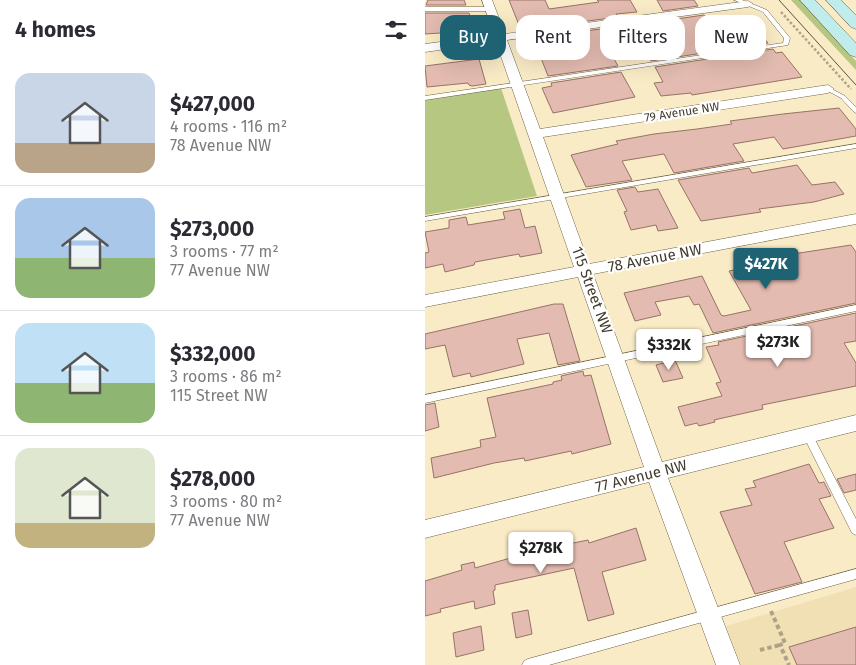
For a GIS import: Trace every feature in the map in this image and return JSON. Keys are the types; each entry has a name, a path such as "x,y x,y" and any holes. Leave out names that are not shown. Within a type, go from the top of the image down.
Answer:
{"main road":[{"path":"807,0 856,52"},
{"path":"833,0 856,24"}],"street":[{"path":"506,37 742,2"},
{"path":"425,48 440,46"},
{"name":"115 Street NW","path":"506,51 656,473 728,665"},
{"name":"79 Avenue NW","path":"537,134 827,89"},
{"name":"78 Avenue NW","path":"425,301 856,220"},
{"name":"77 Avenue NW","path":"425,529 856,423"}],"lane":[{"path":"425,98 787,44 787,38 765,11 742,2"},
{"path":"425,9 489,5"},
{"path":"827,89 843,97 856,111"},
{"path":"425,219 856,146"},
{"path":"425,399 856,308"},
{"path":"808,435 856,530"},
{"path":"528,665 856,574"}],"path":[{"path":"776,5 856,95"},
{"path":"760,650 785,643 765,598"},
{"path":"780,645 789,665"}],"shaded area":[{"path":"856,587 856,665 741,665 726,626"}],"green space":[{"path":"791,0 800,0 856,61 856,70"},
{"path":"501,88 537,196 425,215 425,100"}],"building":[{"path":"428,0 464,0 466,5 426,5"},
{"path":"509,0 545,0 549,9 599,2 597,0 630,0 637,12 600,15 600,19 590,21 590,15 516,15 516,18"},
{"path":"657,0 694,0 698,6 663,11"},
{"path":"425,13 469,13 470,15 440,15 440,33 425,34"},
{"path":"695,16 695,54 685,56 685,18"},
{"path":"600,29 600,60 615,60 618,66 548,76 542,60 590,60 590,30"},
{"path":"773,49 776,53 782,52 802,77 692,95 691,93 661,96 654,83 663,82 655,67 701,60 766,60 766,50"},
{"path":"479,60 486,84 472,86 468,83 427,87 425,66"},
{"path":"621,72 635,97 553,113 542,88 552,86 551,83"},
{"path":"839,108 856,129 856,136 783,149 774,137 733,144 744,161 674,173 664,154 622,161 632,180 586,187 571,155 618,144 616,141 654,134 732,124 730,121"},
{"path":"797,165 812,185 835,182 844,194 814,202 759,209 761,212 701,221 678,180 749,168 752,173"},
{"path":"635,187 638,192 658,189 678,228 658,231 656,225 631,230 624,212 627,211 617,190"},
{"path":"520,209 525,228 535,226 542,253 520,257 519,254 475,262 474,265 445,272 443,264 425,268 425,253 429,252 425,232 449,228 449,220 466,217 468,225 505,219 503,212"},
{"path":"851,245 856,252 856,303 713,333 699,304 694,305 689,296 655,302 661,315 635,321 624,293 702,276 721,315 724,316 751,310 729,271 779,261 794,256 793,254"},
{"path":"554,304 563,304 580,361 558,365 549,333 517,339 524,364 471,377 470,373 453,377 445,345 425,349 425,334"},
{"path":"856,313 856,341 844,343 856,363 856,386 762,405 763,409 714,420 715,422 699,426 697,423 685,426 678,407 722,396 716,383 721,382 706,347 719,345 718,342"},
{"path":"675,360 683,378 663,382 656,365"},
{"path":"583,371 584,376 591,375 611,444 572,454 571,451 525,461 524,458 494,463 434,478 431,458 481,447 480,440 496,437 487,398 553,384 553,382 562,380 561,376"},
{"path":"435,403 439,427 425,431 425,405"},
{"path":"809,464 819,483 824,482 831,496 819,499 834,528 784,542 802,582 755,594 720,512 752,505 745,489 756,487 753,481"},
{"path":"856,474 856,490 844,493 837,479"},
{"path":"636,528 646,560 602,572 614,614 588,621 574,568 495,585 495,590 493,591 495,604 475,609 474,601 440,609 441,612 425,616 425,581 462,570 461,565 474,562 475,568 539,550 588,540 589,543"},
{"path":"528,610 532,634 516,638 512,613"},
{"path":"481,626 484,650 456,657 453,633"},
{"path":"856,627 856,665 797,665 789,647"}],"tram line":[{"path":"779,0 856,85"}]}
